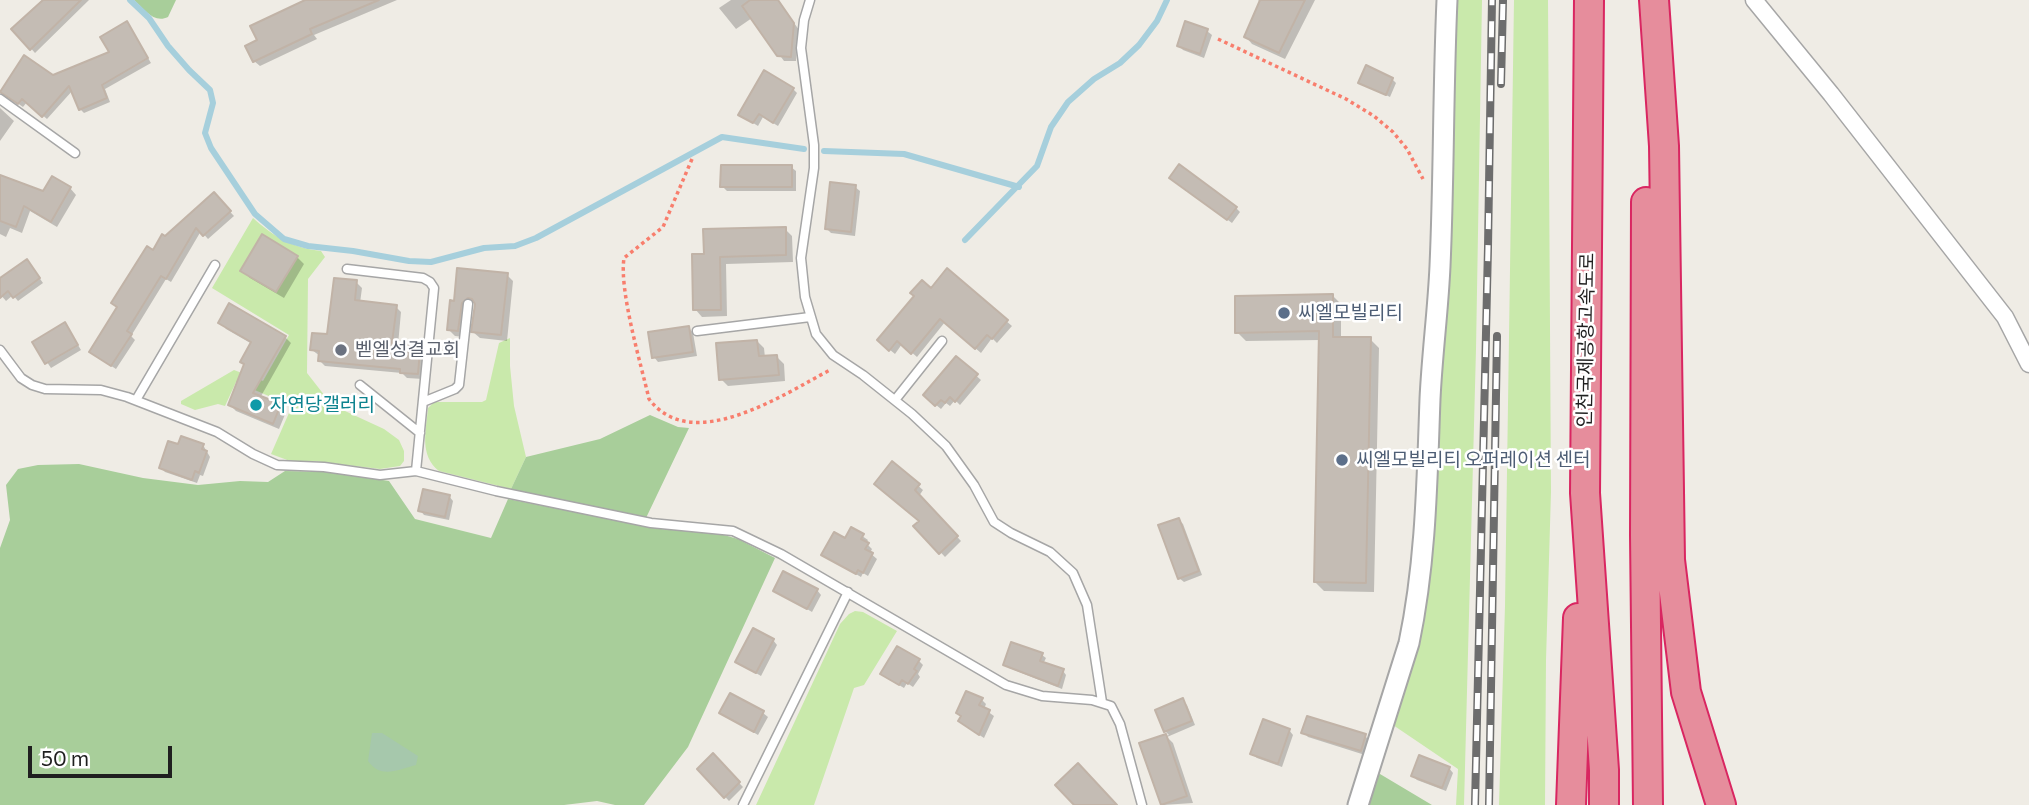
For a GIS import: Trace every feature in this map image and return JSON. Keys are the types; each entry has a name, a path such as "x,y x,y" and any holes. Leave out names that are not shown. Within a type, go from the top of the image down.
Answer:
{"highway":[{"name":"인천국제공항고속도로","path":"1589,0 1585,493 1604,769 1604,805"},
{"path":"1647,0 1645,547 1648,805"},
{"path":"1654,0 1664,146 1670,560 1686,692 1721,805"},
{"path":"1571,805 1585,493"}],"street":[{"path":"1358,805 1398,680 1414,618 1428,482 1430,398 1440,269 1447,0"},
{"path":"1754,0 1831,94 2004,317 2029,365"}],"lane":[{"path":"810,0 800,48 814,145 811,193 801,258 810,317 817,334 833,355 895,400 946,446 974,485 994,522 1050,552 1073,573 1087,605 1102,702"},
{"path":"0,99 75,153"},
{"path":"136,400 215,265"},
{"path":"346,269 422,278 434,288 416,471"},
{"path":"423,402 455,389 458,384 468,304"},
{"path":"697,331 810,317"},
{"path":"895,400 942,341"},
{"path":"0,350 12,369 32,385 45,389 101,390 136,400 217,432 253,454 278,465 324,467 380,475 416,471 651,523 733,531 752,538 1006,685 1042,696 1102,702 1111,706 1142,805"},
{"path":"360,385 420,433"},
{"path":"743,805 848,592"}],"path":[{"path":"1218,39 1346,99 1374,116 1393,131 1407,149 1427,185 1442,197"}],"green space":[{"path":"134,0 176,0 168,17 158,19"},
{"path":"1455,0 1482,0 1464,805 1456,805 1458,769 1393,725 1420,626 1434,528 1438,395 1449,251"},
{"path":"1514,0 1548,0 1551,492 1545,805 1499,805 1505,606"},
{"path":"253,218 284,240 321,251 325,257 308,279 307,373 332,405 384,429 399,440 404,451 404,461 400,466 380,469 290,461 271,454 292,406 236,382 225,406 218,404 195,410 181,404 181,401 234,370 263,381 289,335 212,288"},
{"path":"510,338 514,406 526,457 511,489 439,471 429,458 425,442 428,408 434,402 486,400 499,343"},
{"path":"650,415 678,427 689,428 646,518 511,489 526,457 600,439"},
{"path":"79,464 143,478 198,485 240,481 268,482 285,471 332,472 389,481 415,519 491,538 508,499 661,529 717,533 738,539 775,558 688,747 644,805 615,805 597,801 564,805 0,805 0,548 10,520 6,485 18,469 38,465"},
{"path":"855,611 863,612 897,631 864,685 854,688 814,805 756,805 840,624"},
{"path":"372,733 382,733 418,756 416,765 390,772 373,767 368,761"},
{"path":"1380,774 1432,805 1366,805 1374,776"}],"building":[{"path":"43,0 81,0 30,50 11,29"},
{"path":"305,0 379,0 310,29 312,34 253,62 245,46 257,40 250,26"},
{"path":"750,0 778,0 794,23 791,57 777,56 742,6"},
{"path":"1260,0 1305,0 1279,53 1244,37"},
{"path":"127,21 148,58 102,85 107,98 79,110 69,86 42,117 22,99 18,104 0,92 24,55 53,75 109,52 100,37"},
{"path":"1185,21 1208,29 1200,54 1177,46"},
{"path":"1366,65 1393,78 1386,95 1358,83"},
{"path":"764,70 794,88 773,123 759,114 753,123 738,115"},
{"path":"1179,164 1237,207 1227,220 1169,178"},
{"path":"721,165 792,165 792,187 720,187"},
{"path":"0,175 43,191 52,176 71,187 51,222 24,206 16,227 0,221"},
{"path":"830,182 856,185 851,232 825,229"},
{"path":"214,192 231,211 203,236 196,228 166,279 161,276 127,331 132,334 111,366 89,352 117,307 111,303 147,246 153,250 162,234 165,236"},
{"path":"786,227 786,255 720,257 721,310 693,310 692,254 704,254 703,229"},
{"path":"262,234 298,256 276,292 240,271"},
{"path":"27,259 40,278 13,298 8,291 0,298 0,278"},
{"path":"457,268 508,273 501,335 471,332 475,304 468,298 462,303 458,331 447,330 450,300 454,301"},
{"path":"947,268 1008,320 992,339 987,335 975,349 940,319 911,354 897,341 889,351 877,340 914,296 910,293 922,280 931,288"},
{"path":"334,278 357,280 355,300 397,305 392,343 416,345 416,351 420,351 418,374 400,373 400,369 318,361 319,351 310,350 312,333 327,334"},
{"name":"씨엘모빌리티 오퍼레이션 센터","path":"1333,294 1333,337 1371,337 1366,583 1314,582 1319,331 1235,333 1235,296"},
{"path":"229,303 286,336 253,393 281,404 273,424 228,405 244,364 240,362 251,342 218,323"},
{"path":"65,322 78,345 45,364 32,342"},
{"path":"689,326 693,352 652,358 648,332"},
{"path":"757,340 759,356 777,355 779,375 719,380 716,343"},
{"path":"956,356 978,374 955,402 950,397 945,403 941,400 935,406 923,395"},
{"path":"181,436 204,444 202,449 207,451 199,473 195,471 192,480 159,468 168,441 178,444"},
{"path":"892,461 920,484 915,490 958,536 939,554 913,526 919,521 874,484"},
{"path":"423,489 450,495 445,517 418,511"},
{"path":"1179,518 1199,571 1178,579 1158,525"},
{"path":"851,527 864,534 861,539 869,543 865,549 873,553 863,573 858,570 856,574 821,555 834,532 845,538"},
{"path":"783,571 818,589 807,609 773,591"},
{"path":"753,628 774,639 756,673 735,662"},
{"path":"1011,642 1043,653 1040,661 1064,669 1058,686 1003,665"},
{"path":"897,646 920,659 914,669 917,671 908,684 902,680 899,685 880,674"},
{"path":"966,691 983,698 979,705 990,710 979,735 958,721 961,716 956,713"},
{"path":"730,693 764,711 754,732 719,713"},
{"path":"1183,698 1192,721 1164,732 1155,710"},
{"path":"1307,716 1366,734 1361,751 1301,733"},
{"path":"1263,719 1290,729 1278,764 1250,754"},
{"path":"1166,734 1187,796 1161,805 1139,743"},
{"path":"713,753 740,782 724,798 697,769"},
{"path":"1419,755 1450,767 1442,788 1411,776"},
{"path":"1078,763 1117,805 1074,805 1055,785"}],"waterway":[{"path":"130,0 149,18 189,70 210,90 213,103 205,133 211,148 255,214 284,239 308,246 431,262 484,248 515,246 536,238 722,137 804,149"},
{"path":"965,240 1037,166 1051,127 1068,102 1094,79 1120,63 1139,45 1157,21 1167,0"},
{"path":"824,151 904,154 1019,187"}],"railway":[{"path":"1475,805 1492,0"},
{"path":"1501,84 1503,0"},
{"path":"1489,805 1497,336"}],"place":[{"name":"씨엘모빌리티","path":"1284,313"},
{"name":"벧엘성결교회","path":"341,350"},
{"name":"자연당갤러리","path":"256,405"},
{"name":"씨엘모빌리티 오퍼레이션 센터","path":"1342,460"}]}
